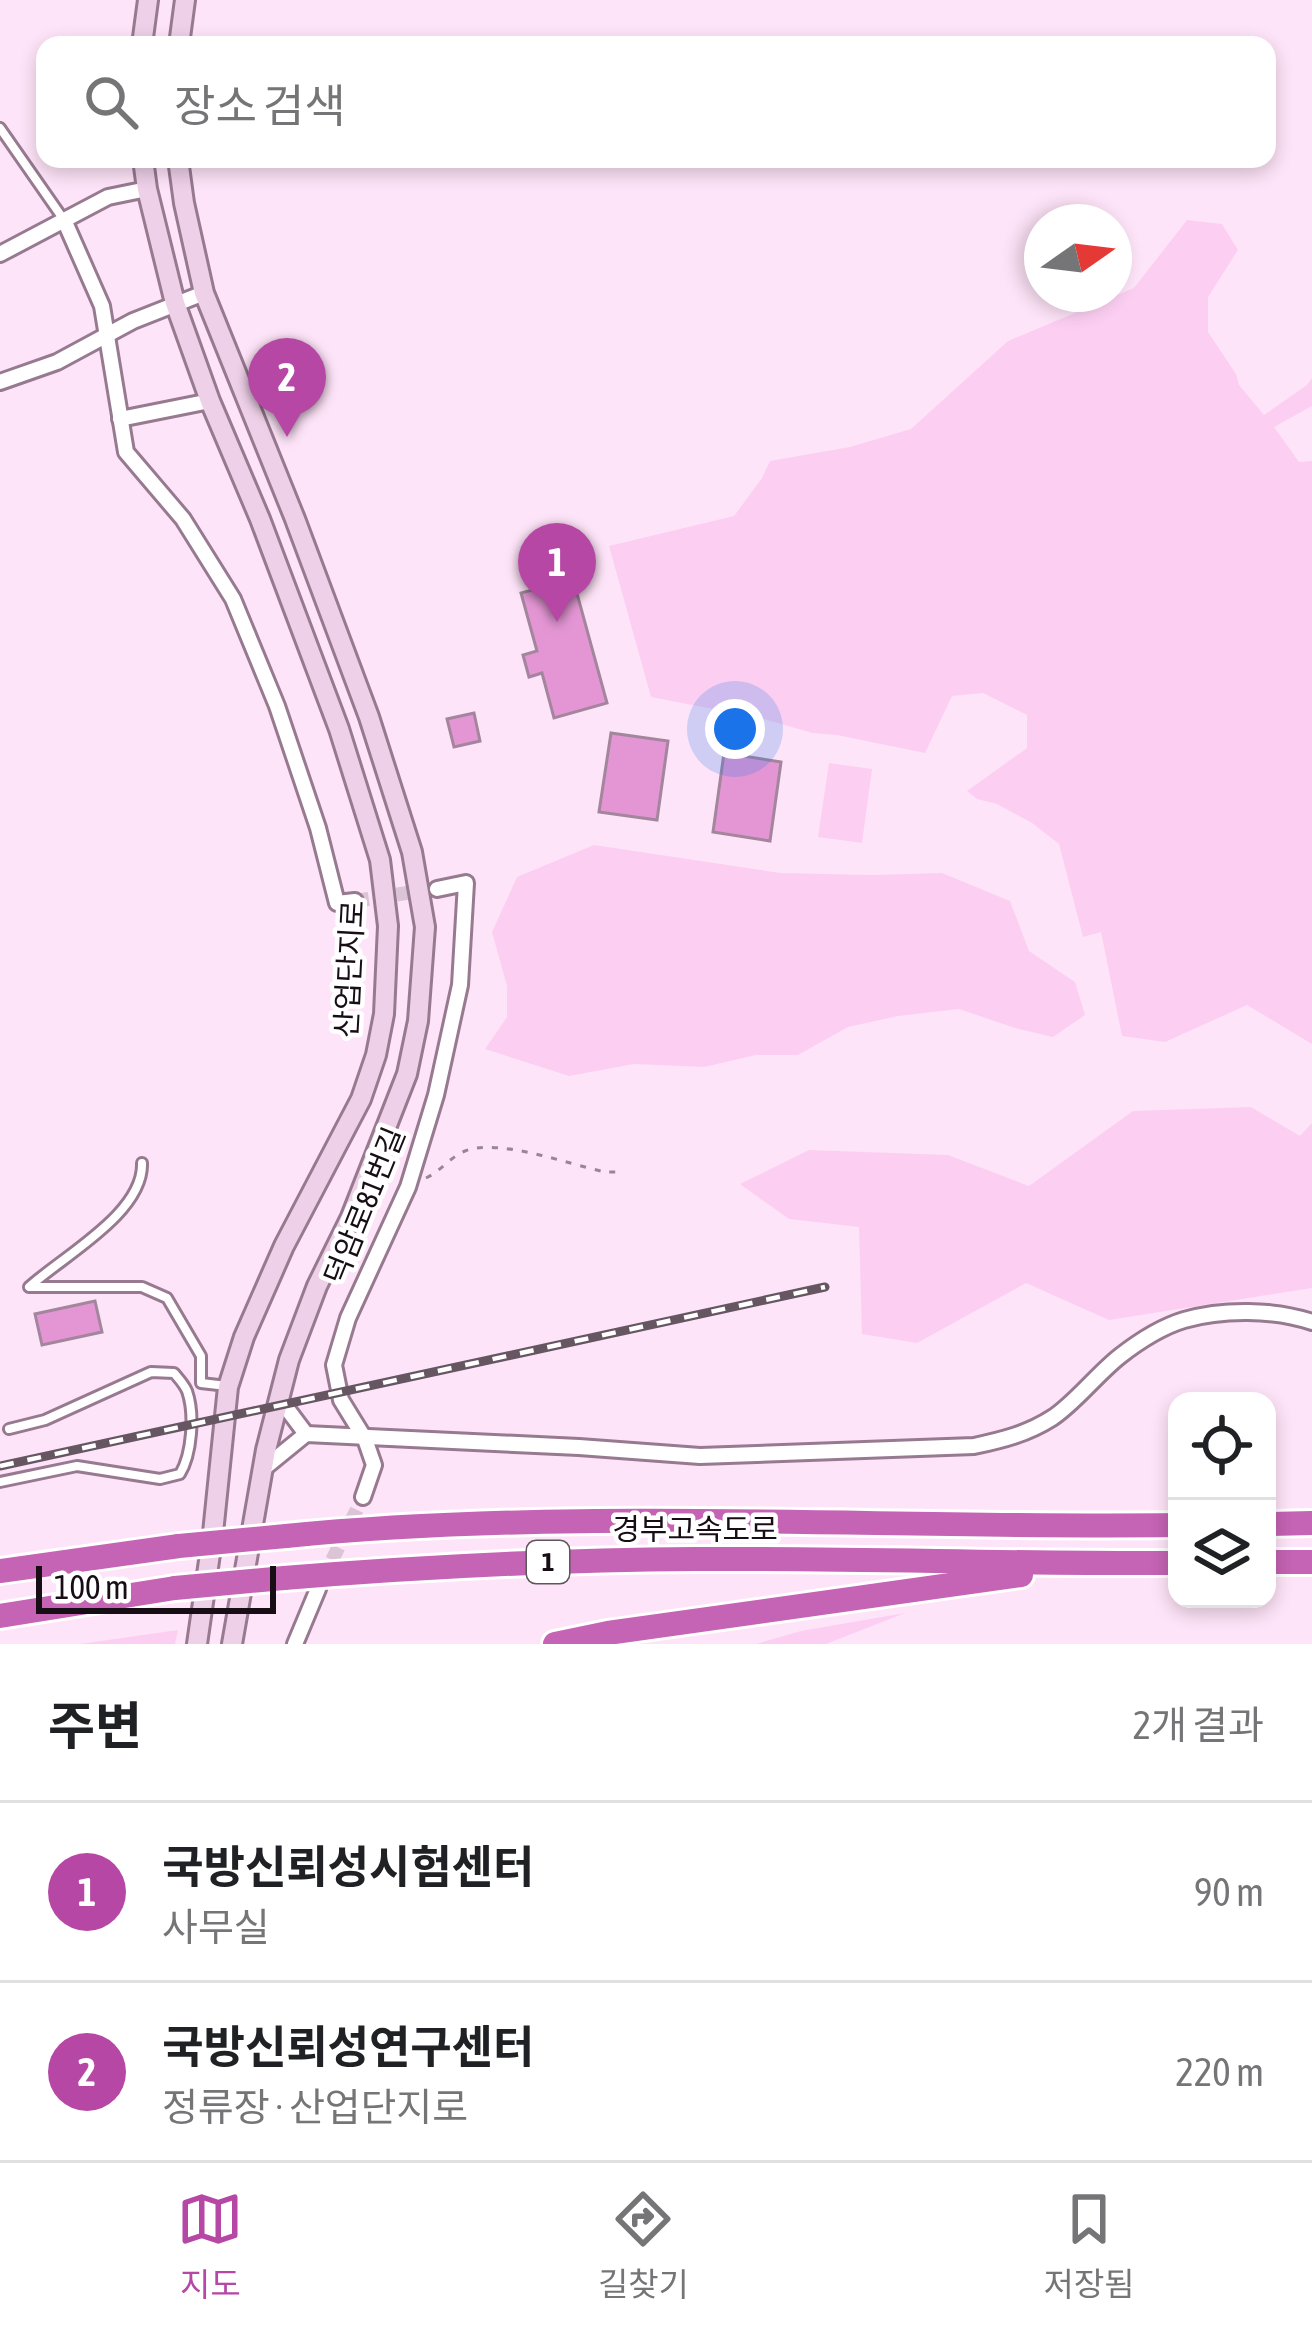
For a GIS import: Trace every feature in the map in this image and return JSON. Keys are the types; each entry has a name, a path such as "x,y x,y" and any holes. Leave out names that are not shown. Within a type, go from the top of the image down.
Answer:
{"highway":[{"name":"경부고속도로","path":"0,1571 179,1546 391,1526 545,1522 1168,1525"},
{"path":"1276,1524 1312,1523"},
{"name":"경부고속도로","path":"0,1616 176,1588 426,1567 697,1559 1168,1563"},
{"path":"1276,1562 1312,1562"},
{"path":"555,1644 690,1620 1105,1563"}],"main road":[{"path":"143,36 148,0"},
{"path":"180,36 185,0"},
{"name":"산업단지로","path":"144,168 175,303 339,729 380,860 388,926 384,1014 361,1099 284,1246 228,1387 197,1644"},
{"path":"179,168 204,293 368,717 412,852 424,927 418,1021 407,1074 289,1360 262,1469 232,1644"}],"street":[{"path":"0,254 108,197 147,189"},
{"path":"65,222 102,305 126,452 183,519 233,599 277,706 318,828 337,903 355,901"},
{"path":"0,382 57,362 204,293"},
{"path":"120,419 210,401"},
{"name":"덕암로81번길","path":"363,1497 374,1465 365,1439 341,1400 334,1365 348,1318 408,1187 436,1095 460,985 466,883 437,889"},
{"path":"262,1469 306,1434 700,1456 974,1446 1016,1438 1056,1416 1120,1356 1184,1320 1256,1313 1312,1322"},
{"path":"279,1398 306,1434"},
{"path":"295,1644 318,1589"}],"lane":[{"path":"0,128 65,222"},
{"path":"142,1163 142,1179 113,1221 29,1287 142,1286 167,1298 201,1356 201,1383"},
{"path":"0,1482 77,1466 160,1479 180,1474 189,1459 192,1435 187,1391 175,1373 151,1372 45,1420 8,1429"},
{"path":"187,1391 201,1383 228,1387"}],"path":[{"path":"408,1187 437,1173 457,1154 477,1147 502,1147 622,1172"}],"shaded area":[{"path":"1187,220 1222,224 1238,250 1208,297 1208,332 1239,385 1264,415 1312,378 1312,406 1274,427 1299,462 1312,461 1312,1044 1247,1005 1165,1042 1122,1036 1101,932 1083,937 1059,844 1032,823 967,791 1027,748 1027,715 983,693 952,696 925,753 651,697 609,546 734,516 770,461 850,447 911,429 1008,341 1077,312 1132,312 1134,288"},
{"path":"829,763 872,769 862,843 818,837"},
{"path":"594,845 780,873 942,873 1010,901 1029,951 1075,982 1085,1015 1053,1037 959,1009 898,1016 848,1027 798,1055 756,1055 704,1067 634,1064 569,1076 485,1049 507,1017 507,986 492,932 517,877"},
{"path":"1251,1107 1300,1136 1312,1123 1312,1288 1109,1320 1026,1283 917,1343 862,1334 859,1227 789,1219 740,1184 809,1150 948,1155 1029,1186 1133,1111"},
{"path":"905,1613 826,1644 756,1644 801,1631"},
{"path":"178,1630 175,1644 80,1644"}],"building":[{"path":"573,579 607,703 554,718 542,673 529,677 523,655 537,651 521,593"},
{"path":"474,713 480,741 454,747 447,719"},
{"path":"611,733 668,741 657,820 599,812"},
{"path":"724,753 781,762 770,841 713,832"},
{"path":"95,1301 102,1332 42,1345 35,1314"}],"tunnel":[{"path":"355,901 426,890"},
{"path":"323,1579 363,1497"}],"railway":[{"path":"0,1466 825,1287"}],"place":[{"name":"국방신뢰성연구센터","path":"287,437"},
{"name":"국방신뢰성시험센터","path":"557,622"}]}
